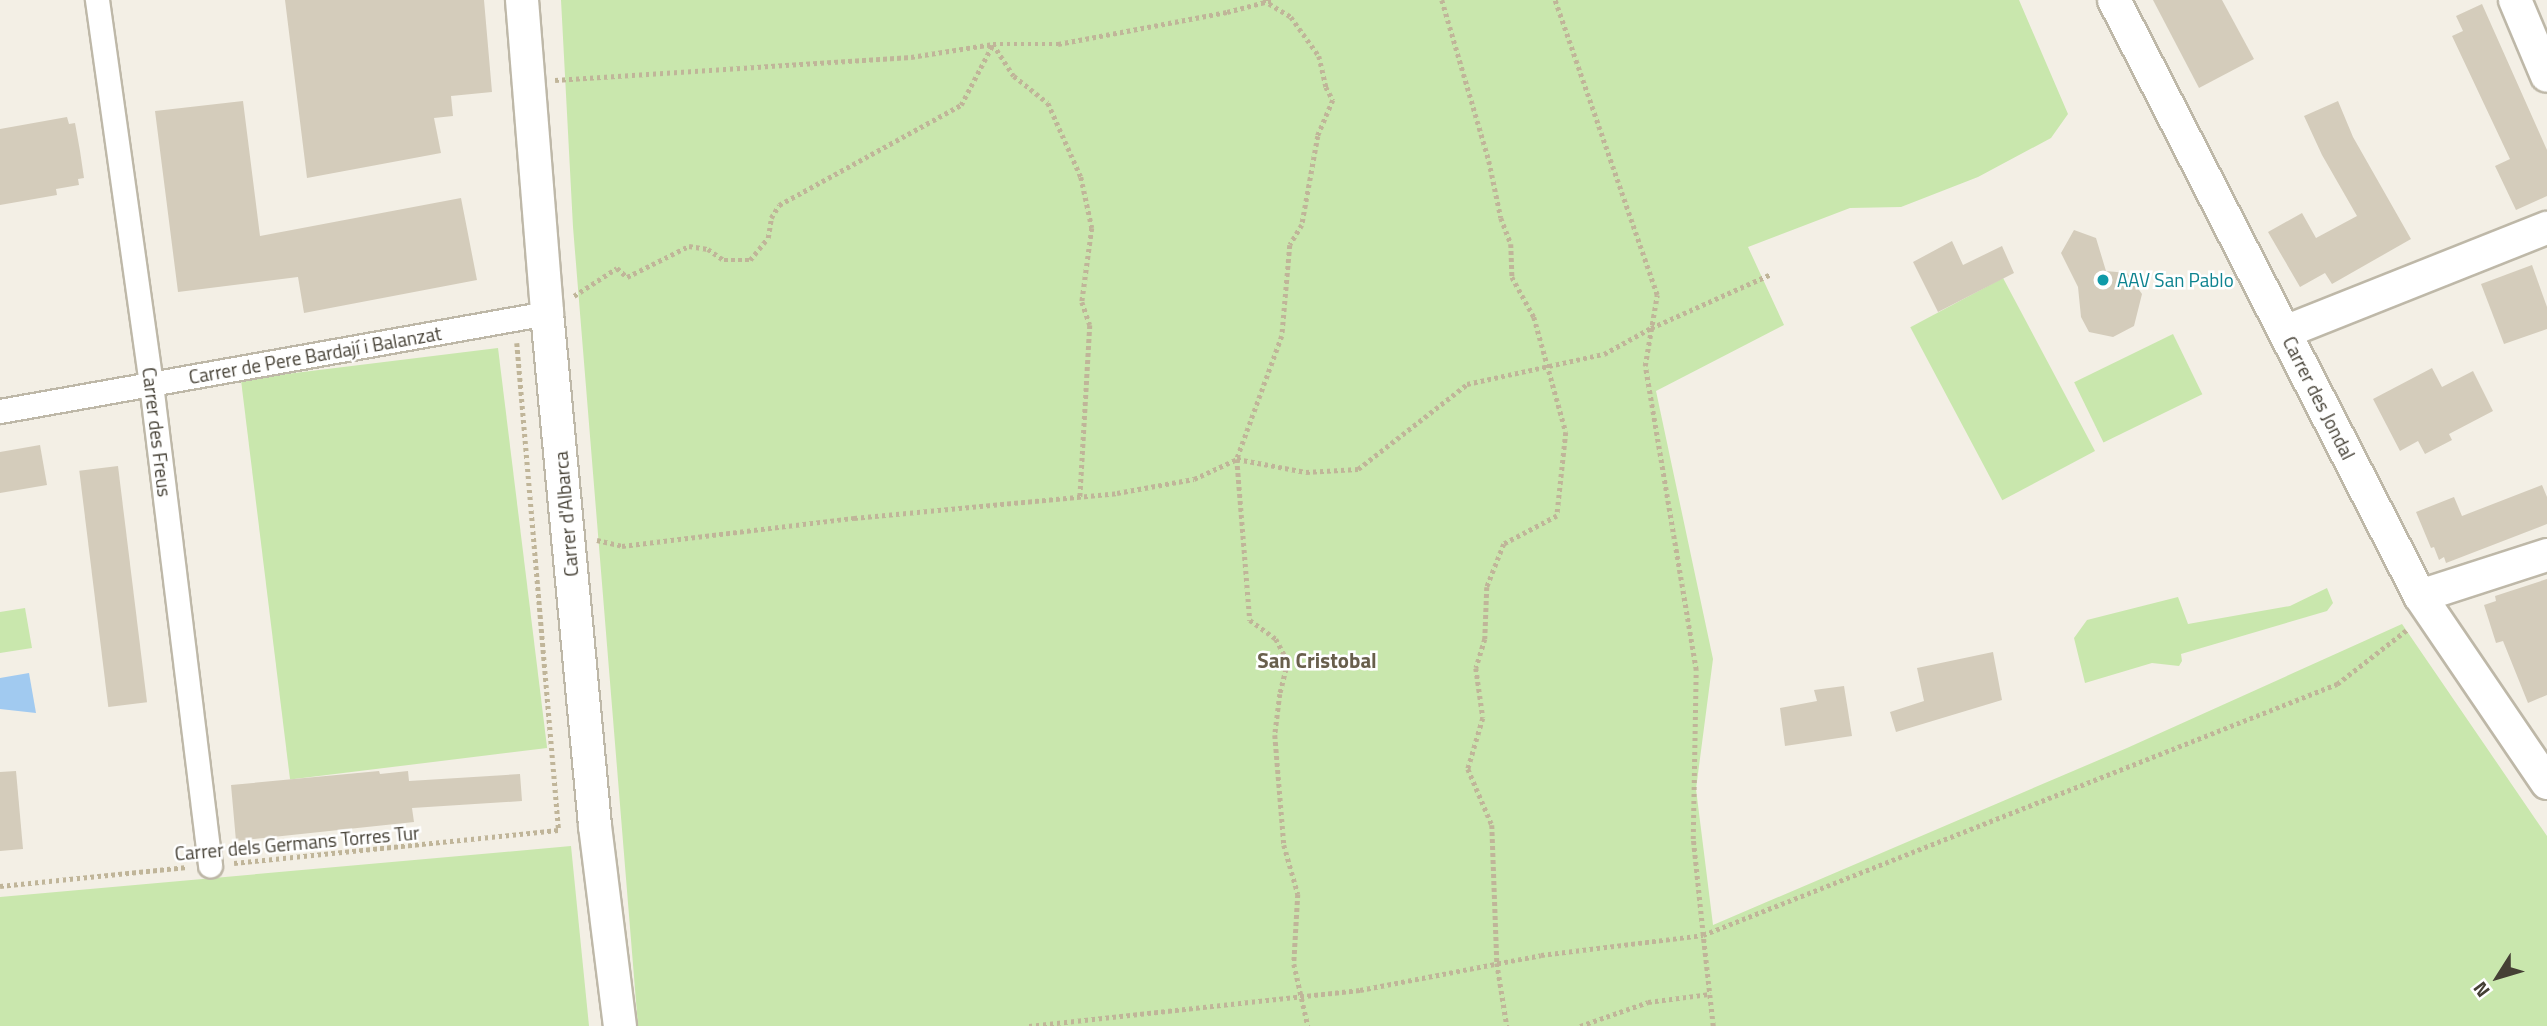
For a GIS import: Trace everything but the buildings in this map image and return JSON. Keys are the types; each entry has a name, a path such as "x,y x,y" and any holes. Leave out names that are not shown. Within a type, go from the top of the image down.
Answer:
{"street":[{"name":"Carrer des Freus","path":"97,0 151,384 210,865"},
{"name":"Carrer d'Albarca","path":"522,0 568,534 596,826 620,1026"},
{"name":"Carrer des Jondal","path":"2114,0 2425,603 2547,783"},
{"path":"2515,0 2547,76"},
{"path":"2285,332 2547,229"},
{"name":"Carrer de Pere Bardají i Balanzat","path":"0,411 547,313"},
{"path":"2425,603 2547,555"}],"path":[{"path":"529,80 911,57 993,44 1058,44 1273,0"},
{"path":"1442,0 1489,161 1501,218 1511,244 1512,277 1534,317 1566,432 1558,516 1504,544 1488,587 1485,639 1476,668 1483,718 1468,769 1492,825 1497,963 1507,1026"},
{"path":"1555,0 1657,295 1645,366 1696,670 1693,839 1713,1026"},
{"path":"1264,1 1291,17 1319,56 1326,87 1333,100 1318,136 1302,225 1290,245 1282,336 1237,459 1250,620 1276,639 1289,662 1280,694 1275,735 1284,845 1298,894 1294,964 1299,996 1308,1026"},
{"path":"547,313 617,268 627,277 689,246 708,249 724,260 750,260 761,251 768,238 771,218 779,205 961,105 993,44"},
{"path":"993,44 1014,76 1048,103 1081,177 1092,228 1082,302 1090,325 1080,497"},
{"path":"534,538 568,534 622,546 853,518 1080,497 1194,479 1237,459 1306,472 1358,470 1467,384 1604,354 1651,328 1771,274"},
{"path":"1029,1026 1360,990 1497,963 1703,935 2337,684 2425,603"},
{"name":"Carrer dels Germans Torres Tur","path":"0,886 596,826"},
{"path":"1580,1026 1648,1002 1710,994"}],"green space":[{"path":"561,0 2019,0 2068,114 2051,138 1978,177 1901,207 1850,208 1748,247 1784,325 1656,391 1713,659 1696,789 1713,925 2127,748 2402,624 2547,836 2547,1026 638,1026 573,227"},
{"path":"2003,278 2095,451 2002,500 1910,327"},
{"path":"2173,334 2202,394 2104,442 2074,382"},
{"path":"498,348 547,748 290,780 241,380"},
{"path":"2327,588 2333,603 2327,611 2181,654 2182,661 2179,666 2152,663 2085,683 2074,638 2087,620 2178,597 2188,624 2290,606"},
{"path":"25,608 32,648 0,653 0,612"},
{"path":"571,846 589,1026 0,1026 0,897"}],"water":[{"path":"29,673 36,713 0,709 0,678"}],"place":[{"name":"AAV San Pablo","path":"2103,280"}],"district":[{"name":"San Cristobal","path":"1317,660"}]}
